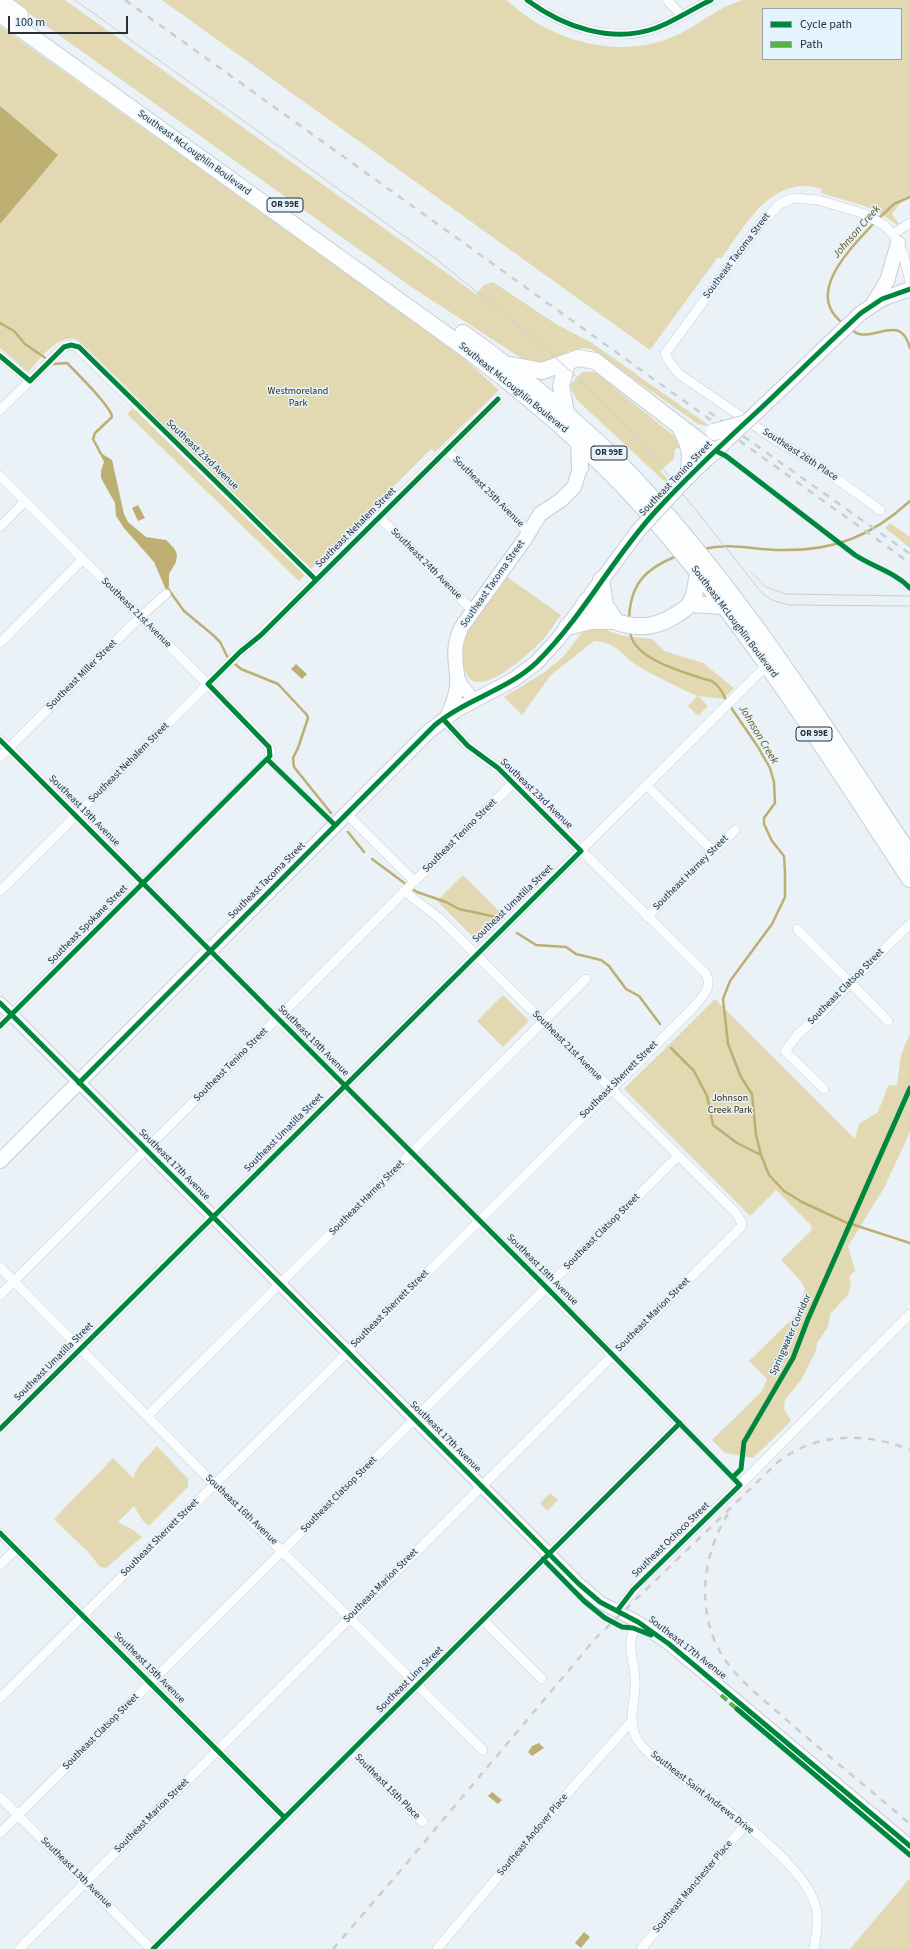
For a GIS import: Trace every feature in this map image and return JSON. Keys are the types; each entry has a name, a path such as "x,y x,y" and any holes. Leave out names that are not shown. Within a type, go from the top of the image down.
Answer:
{"highway":[{"name":"Southeast McLoughlin Boulevard","path":"0,1 506,363 566,413 630,474 682,543 774,653 910,855"},
{"name":"Southeast McLoughlin Boulevard","path":"0,14 462,346 521,391 578,442 682,543"},
{"path":"506,363 542,371 578,358 595,361 680,425 719,441 743,424"},
{"path":"566,413 561,386 567,363"},
{"path":"680,425 690,449 691,460 687,478"},
{"path":"578,442 580,468"},
{"name":"Southeast McLoughlin Boulevard","path":"704,570 724,606 767,665 910,879"},
{"path":"586,601 599,614 633,627 653,626 668,619 690,604 704,570"},
{"path":"601,580 606,604 615,620"},
{"path":"690,604 724,606"},
{"path":"567,627 591,621 615,620"}],"main road":[{"path":"873,304 887,281 894,236"},
{"path":"743,424 873,304 892,294 910,289"},
{"name":"Southeast Tenino Street","path":"474,700 501,687 525,672 548,651 638,531 719,441"},
{"name":"Southeast Tacoma Street","path":"0,1161 446,717 474,700 462,685 457,675 455,664 455,645 461,628 528,533 533,523 544,511 568,494 574,487 580,468"},
{"path":"446,717 455,697 457,675"},
{"name":"Southeast 17th Avenue","path":"0,1003 590,1594 654,1632 910,1846"}],"street":[{"path":"527,0 557,19 579,28 601,32 623,33 658,27 711,0"},
{"path":"666,0 681,15"},
{"name":"Southeast Tacoma Street","path":"665,354 760,224 780,204 794,198 818,200 874,218 894,236"},
{"path":"910,223 894,236 906,264 910,282"},
{"name":"Southeast 23rd Avenue","path":"30,381 64,347 74,345 83,351 316,580"},
{"name":"Southeast 26th Place","path":"665,354 679,374 780,443 809,459 880,510"},
{"path":"0,356 30,381 0,410"},
{"name":"Southeast Nehalem Street","path":"0,891 240,652 252,643 498,399"},
{"name":"Southeast 25th Avenue","path":"447,450 528,533"},
{"name":"Southeast 21st Avenue","path":"0,476 208,684 266,743 271,751"},
{"path":"0,527 25,501"},
{"name":"Southeast 24th Avenue","path":"380,517 472,611"},
{"path":"0,643 84,560"},
{"name":"Southeast Miller Street","path":"0,757 140,617 166,594"},
{"name":"Southeast Umatilla Street","path":"0,1429 767,665"},
{"name":"Southeast 23rd Avenue","path":"446,717 468,746 498,768 706,974 709,980 708,986"},
{"name":"Southeast 19th Avenue","path":"0,740 411,1154 479,1220 680,1422"},
{"name":"Southeast Spokane Street","path":"0,1026 268,760 271,751"},
{"name":"Southeast Tenino Street","path":"0,1296 513,783"},
{"path":"647,786 713,851"},
{"name":"Southeast 21st Avenue","path":"347,814 439,918 736,1213 742,1223"},
{"name":"Southeast Harney Street","path":"647,917 735,830"},
{"name":"Southeast Clatsop Street","path":"824,1089 784,1051 798,1034 823,1012 910,924"},
{"path":"797,929 849,984 888,1022"},
{"name":"Southeast Harney Street","path":"147,1416 586,979"},
{"name":"Southeast Sherrett Street","path":"0,1698 673,1027 703,996 708,986"},
{"name":"Southeast Clatsop Street","path":"0,1833 678,1156"},
{"name":"Southeast Marion Street","path":"18,1949 738,1231 742,1223"},
{"name":"Southeast 16th Avenue","path":"0,1267 214,1484 483,1750"},
{"name":"Southeast Ochoco Street","path":"617,1611 633,1590 910,1314"},
{"name":"Southeast Linn Street","path":"152,1949 680,1422"},
{"name":"Southeast 15th Avenue","path":"0,1532 284,1817"},
{"path":"0,1565 16,1549"},
{"path":"482,1620 542,1679"},
{"name":"Southeast Saint Andrews Drive","path":"638,1622 630,1637 636,1678 631,1722 637,1740 644,1748 745,1825 786,1861 810,1892 817,1915 814,1949"},
{"name":"Southeast Andover Place","path":"437,1949 574,1786 631,1722"},
{"name":"Southeast 15th Place","path":"351,1751 422,1822"},
{"name":"Southeast 13th Avenue","path":"0,1797 152,1949"},
{"name":"Southeast Manchester Place","path":"641,1949 745,1825"}],"green space":[{"path":"10,0 65,0 476,294 484,285 493,282 556,324 592,343 711,427 698,424 591,349 582,348 567,352 553,359 538,363 529,363 413,288"},
{"path":"162,0 507,0 524,14 563,36 607,46 630,47 652,44 673,37 724,7 743,0 910,0 910,199 905,197 892,214 899,224 897,225 874,209 821,193 822,189 804,186 788,189 774,195 750,218 721,259 718,257 650,350"},
{"name":"Westmoreland Park","path":"0,26 458,353 499,390 435,452 431,449 299,581 127,414 140,400 79,341 72,339 58,343 44,354 28,372 0,348"},
{"path":"582,372 596,373 678,439 682,447 675,449 674,459 660,471 668,480 665,482 577,400 571,389 571,384"},
{"path":"890,523 910,537 910,548 885,528"},
{"path":"506,576 561,615 541,642 526,656 492,679 481,682 472,680 466,673 462,660 462,650 465,637 478,614"},
{"path":"597,627 624,636 652,639 664,651 703,663 734,688 723,699 698,696 708,706 698,716 688,706 697,696 634,664 620,651 610,645 603,642 594,641 550,676 522,715 504,697 545,672 563,657 583,631"},
{"path":"463,875 502,914 476,940 437,901"},
{"path":"503,995 529,1021 503,1047 477,1021"},
{"name":"Johnson Creek Park","path":"715,999 855,1139 859,1124 878,1112 888,1086 897,1085 901,1055 910,1033 910,1132 884,1188 848,1246 855,1270 849,1278 851,1282 848,1295 830,1314 828,1327 817,1343 816,1351 801,1380 785,1400 784,1409 791,1421 753,1458 725,1453 712,1440 762,1391 767,1379 749,1361 797,1314 805,1289 800,1280 781,1260 812,1230 810,1224 776,1190 750,1216 624,1089"},
{"path":"157,1446 188,1479 188,1487 149,1526 142,1520 134,1506 118,1522 135,1531 142,1537 106,1568 100,1567 89,1553 54,1519 113,1458 133,1478 140,1465"},
{"path":"550,1493 558,1500 547,1511 540,1503"},
{"path":"910,1878 910,1949 850,1949"}],"shaded area":[{"path":"0,106 58,155 0,224"},
{"path":"99,452 112,460 124,514 128,522 146,537 166,540 174,548 177,554 176,562 169,574 169,586 166,590 154,562 124,528 116,516 115,503 101,478 101,471 104,462"},
{"path":"138,505 145,518 138,521 132,508"},
{"path":"296,664 307,674 302,679 291,669"},
{"path":"539,1743 544,1748 532,1756 528,1752 532,1746"},
{"path":"492,1792 502,1800 498,1804 488,1796"},
{"path":"584,1932 590,1937 581,1948 575,1943"}],"waterway":[{"name":"Johnson Creek","path":"878,219 894,204 910,197"},
{"name":"Johnson Creek","path":"844,324 832,312 828,299 829,285 835,271 844,257 875,222"},
{"path":"0,323 14,331 25,344 54,364 67,363 106,406 112,417 95,433 93,439 101,454"},
{"name":"Johnson Creek","path":"851,329 858,334 866,335 895,330 901,332 906,338 910,348"},
{"name":"Johnson Creek","path":"703,549 724,546 771,550 801,550 819,548 851,539 867,532 881,524 910,501"},
{"name":"Johnson Creek","path":"629,620 632,597 641,580 656,567 677,556"},
{"path":"166,586 184,611 220,642 227,656 235,664 241,669 278,684 307,715 308,718 293,758 294,767 331,813"},
{"name":"Johnson Creek","path":"630,631 633,640 639,649 648,656 670,667 712,681 720,688 727,702"},
{"name":"Johnson Creek","path":"730,706 758,747 770,768 774,782 775,803 764,818 764,824 772,841 784,856 785,897 772,924 730,981 723,999 728,1044 741,1077 752,1094 756,1135 761,1155 769,1175 784,1191 802,1202 845,1222 910,1243"},
{"path":"348,832 364,852"},
{"path":"372,859 407,885"},
{"path":"411,888 417,892 446,902 459,909 496,917"},
{"path":"517,933 536,945 566,947 576,954 601,960 609,966 626,989 639,996 660,1024"},
{"path":"671,1048 694,1071 707,1096 713,1125 737,1143 761,1155"}],"tram line":[{"path":"75,0 436,259 534,338 578,378 632,433 663,469 762,593 772,600 789,605 910,606"},
{"path":"751,572 766,587 786,594 910,596"}],"railway":[{"path":"125,0 910,563"},
{"path":"709,412 910,554"},
{"path":"333,1949 595,1639 778,1462 793,1452 809,1445 825,1440 842,1438 877,1440 910,1450"},
{"path":"728,1514 713,1544 706,1578 705,1594 706,1611 710,1628 722,1655 736,1674 753,1691 910,1824"}],"marked path":[{"path":"721,1695 739,1711"}],"cycle path":[{"path":"527,0 541,10 572,25 588,30 622,34 656,28 711,0"},
{"path":"79,1083 435,725 460,708 526,672 537,662 583,608 639,530 693,472 861,313 882,299 910,289"},
{"path":"0,356 30,381 64,347 71,345 79,347 316,580"},
{"path":"0,1026 270,756 269,747 208,684 240,652 261,635 498,399"},
{"path":"716,451 726,456 855,555 898,578 910,588"},
{"path":"0,1429 581,851 498,768 468,746 443,719"},
{"path":"0,740 547,1288 740,1485 633,1590 617,1611"},
{"path":"268,760 335,825"},
{"path":"0,1003 579,1584 600,1602 638,1622 669,1644 910,1846"},
{"name":"Springwater Corridor","path":"733,1477 741,1469 744,1442 793,1358 808,1319 910,1088"},
{"path":"153,1949 680,1423"},
{"path":"0,1533 284,1817"},
{"path":"543,1559 584,1601 605,1618 622,1627 633,1628 651,1635"},
{"path":"737,1709 910,1855"}]}
